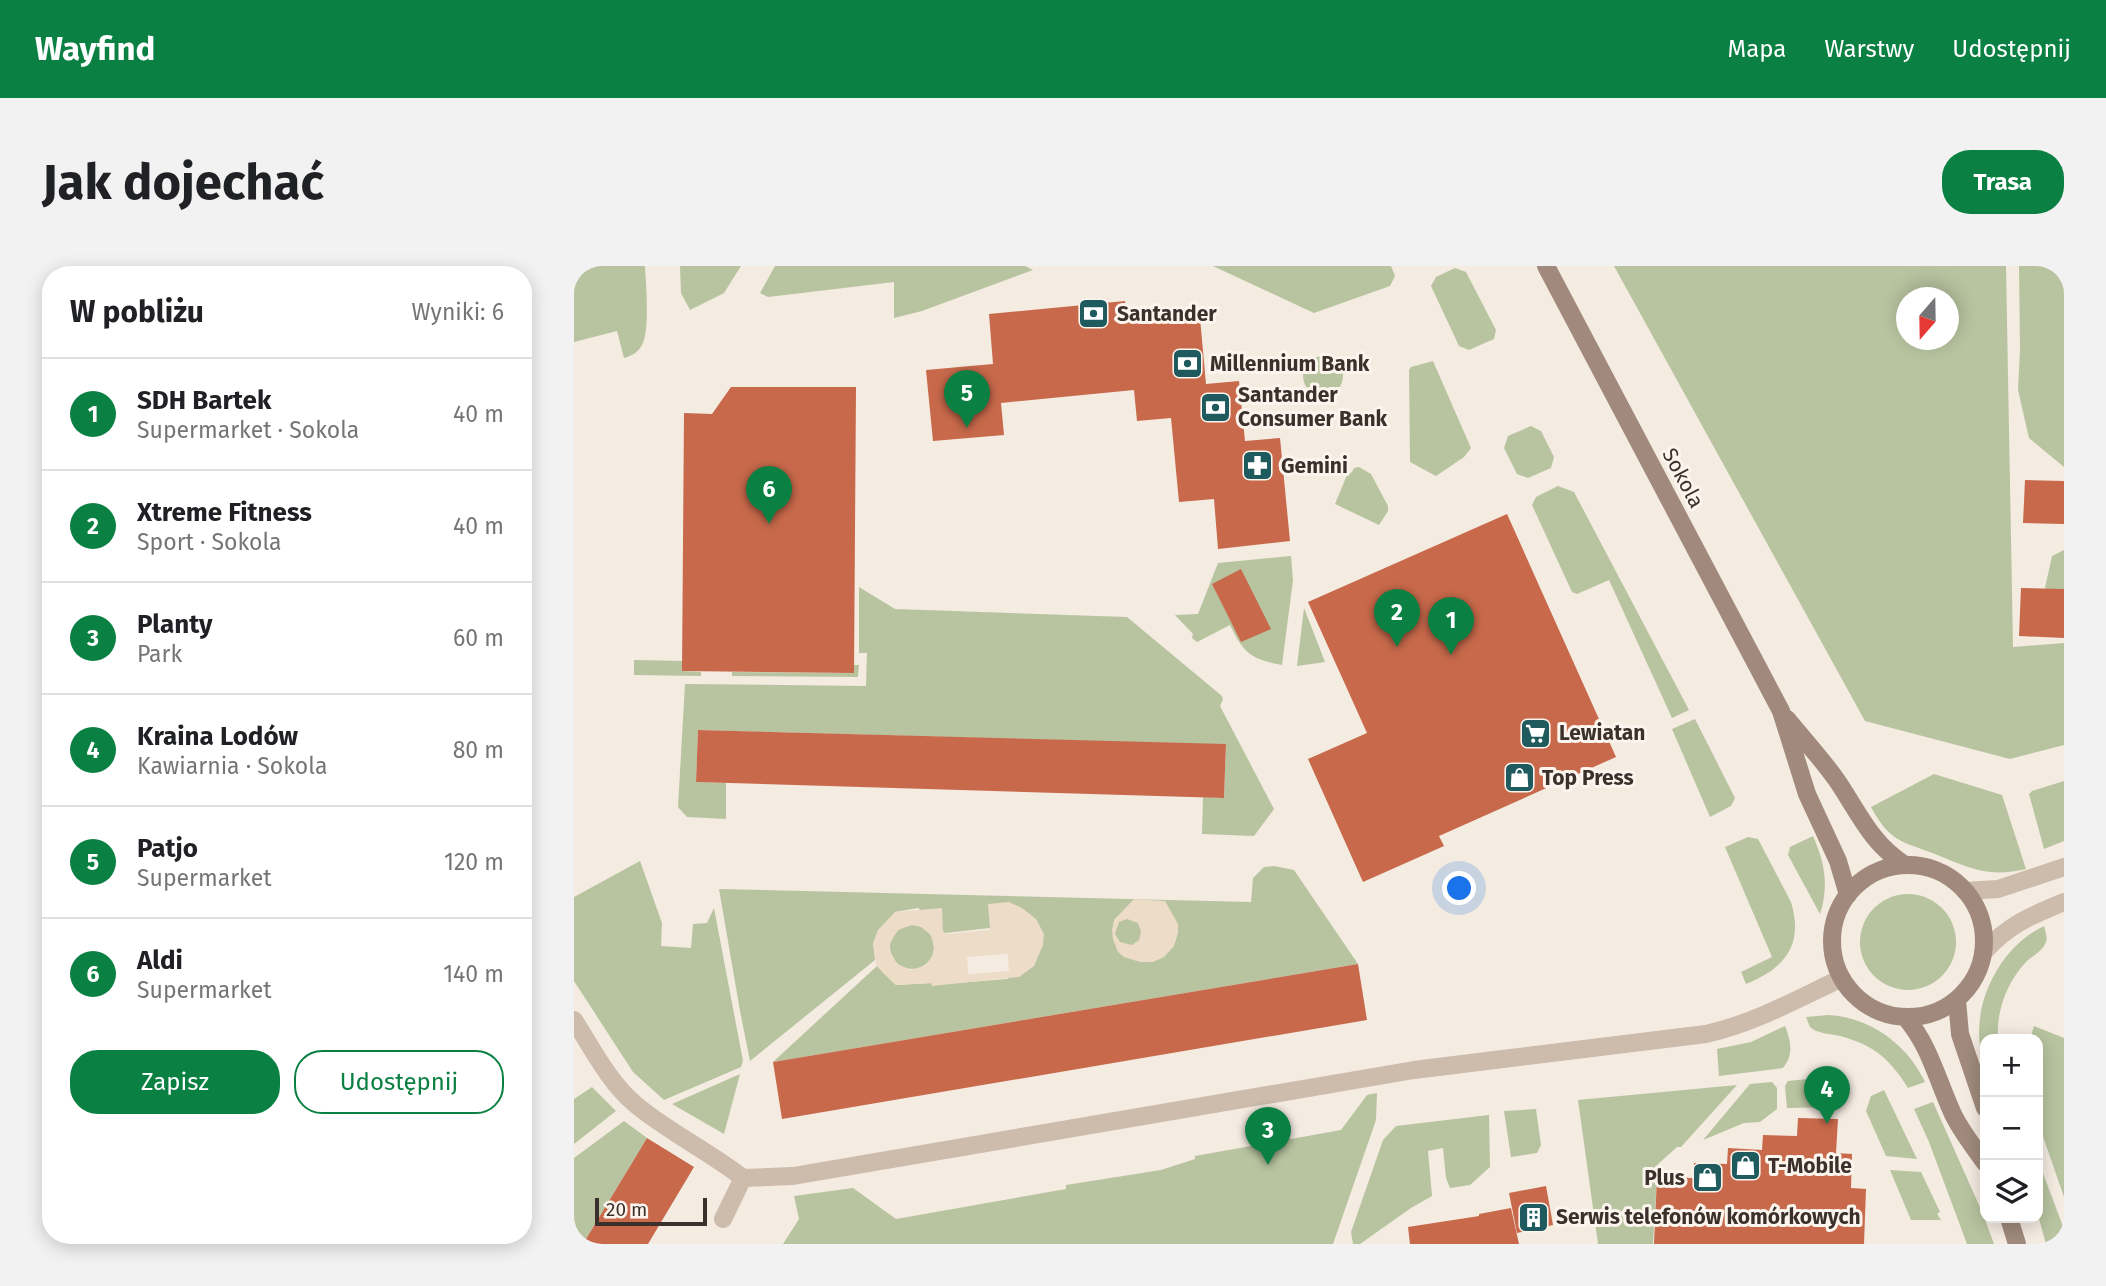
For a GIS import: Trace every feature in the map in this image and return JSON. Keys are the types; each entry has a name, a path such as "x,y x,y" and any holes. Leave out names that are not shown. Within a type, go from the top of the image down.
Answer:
{"street":[{"name":"Sokola","path":"1546,266 1781,711 1807,794 1838,862 1848,895"},
{"name":"Sokola","path":"1781,711 1838,782 1872,837 1882,849 1905,865"},
{"path":"1905,865 1938,872 1965,891 1981,919 1983,953 1977,974 1956,1000 1938,1011 1916,1017 1883,1013 1864,1003 1842,978 1834,958 1832,936 1837,914 1848,895 1873,874 1905,865"},
{"path":"1965,891 1998,889 2064,867"},
{"path":"1983,953 1999,935 2013,925 2064,902"},
{"path":"574,1020 612,1076 635,1104 743,1178 793,1176 1444,1065 1706,1034 1755,1020 1842,978"},
{"path":"1956,1000 1960,1034 1981,1097"},
{"path":"1905,1017 1920,1035 1953,1115 1983,1160"},
{"path":"723,1219 743,1178"},
{"path":"2011,1223 2017,1244"}],"green space":[{"path":"574,266 645,266 646,329 639,350 624,358 617,331 574,342"},
{"path":"680,266 741,266 724,293 690,310 681,293"},
{"path":"775,266 1025,266 1033,270 922,311 894,318 894,282 768,297 760,293"},
{"path":"1213,266 1391,266 1395,276 1390,286 1314,313"},
{"path":"1614,266 2006,266 2013,647 2064,643 2064,745 2010,759 1865,721"},
{"path":"2019,266 2064,266 2064,467 2029,438 2018,390"},
{"path":"1455,268 1466,272 1496,330 1494,339 1469,350 1459,346 1431,286 1436,277"},
{"path":"1323,356 1337,362 1343,376 1337,390 1323,396 1309,390 1303,376 1309,362"},
{"path":"1433,361 1471,448 1464,457 1436,476 1410,462 1409,370 1411,367"},
{"path":"1531,426 1541,431 1554,457 1551,468 1528,478 1517,474 1504,448 1508,436"},
{"path":"1359,467 1371,474 1388,506 1388,511 1379,525 1335,504 1347,475"},
{"path":"1558,486 1574,492 1689,710 1672,718 1609,580 1577,594 1572,592 1532,505 1536,497"},
{"path":"2064,550 2064,601 2045,588 2052,556"},
{"path":"1291,556 1293,580 1282,665 1250,654 1244,649 1230,625 1197,642 1175,615 1198,614 1218,563"},
{"path":"859,587 895,609 1127,617 1222,696 1220,706 1274,809 1254,836 1202,834 1203,797 1224,798 1226,745 698,730 696,782 726,783 726,819 687,817 678,807 685,684 866,686 867,653 859,653"},
{"path":"1304,608 1325,662 1297,666"},
{"path":"634,660 683,661 683,671 701,672 701,676 634,675"},
{"path":"854,665 859,665 858,677 732,676 732,672 854,673"},
{"path":"1695,719 1735,798 1731,806 1710,817 1672,729"},
{"path":"1934,774 2002,795 2026,869 2013,872 1979,870 1905,843 1884,827 1871,807"},
{"path":"2064,781 2064,841 2044,849 2029,794"},
{"path":"1813,836 1824,875 1820,914 1788,855 1790,847"},
{"path":"1748,837 1758,839 1791,902 1795,931 1793,943 1781,962 1760,978 1746,984 1741,972 1772,957 1725,847"},
{"path":"640,861 662,923 661,946 691,948 693,924 707,923 714,908 743,1061 741,1067 664,1100 633,1072 574,981 574,897"},
{"path":"1264,867 1294,870 1358,964 773,1062 877,966 896,985 932,985 1007,979 1034,966 990,928 945,933 918,908 895,912 873,943 875,960 750,1061 719,889 1251,902 1253,878"},
{"path":"1908,894 1926,898 1942,908 1952,924 1956,942 1952,960 1942,976 1926,986 1908,990 1890,986 1874,976 1864,960 1860,942 1864,924 1874,908 1890,898"},
{"path":"912,925 921,926 928,931 933,938 933,956 928,963 921,968 912,969 903,968 896,963 891,956 890,947 891,938 896,931 903,926"},
{"path":"2044,926 2047,936 2042,948 2019,970 2008,988 2001,1008 1998,1034 1980,1034 1980,1046 1979,1041 1980,1021 1983,1002 1990,983 2000,965 2027,936"},
{"path":"1829,1015 1859,1021 1886,1035 1908,1056 1925,1082 1908,1088 1888,1061 1872,1049 1840,1036 1814,1030 1806,1017"},
{"path":"1785,1026 1790,1048 1789,1058 1783,1068 1719,1076 1717,1049 1751,1042"},
{"path":"2034,1026 2064,1038 2064,1197 2043,1136 2043,1034 2032,1034"},
{"path":"740,1074 724,1134 672,1104"},
{"path":"1838,1076 1840,1107 1787,1108 1785,1086 1788,1081"},
{"path":"1772,1082 1777,1088 1777,1109 1760,1122 1744,1123 1703,1140 1750,1084"},
{"path":"1737,1085 1681,1147 1677,1147 1658,1164 1653,1244 1598,1244 1578,1100"},
{"path":"592,1087 616,1111 574,1144 574,1099"},
{"path":"1884,1090 1917,1159 1886,1156 1866,1111 1871,1096"},
{"path":"1377,1093 1376,1120 1333,1244 783,1244 799,1219 794,1196 853,1188 896,1219 1066,1189 1066,1185 1161,1170 1195,1159 1195,1156 1341,1130 1367,1095"},
{"path":"1933,1102 1980,1207 1980,1223 1986,1223 1994,1244 1967,1244 1914,1109"},
{"path":"1536,1109 1541,1145 1537,1153 1511,1157 1504,1111"},
{"path":"1489,1115 1490,1167 1470,1185 1450,1188 1446,1178 1443,1148 1428,1151 1432,1196 1360,1244 1353,1244 1351,1232 1383,1140 1396,1126"},
{"path":"624,1121 647,1138 583,1244 574,1244 574,1158"},
{"path":"1890,1170 1921,1172 1940,1212 1937,1214 1941,1220 1911,1220"},
{"path":"2043,1173 2064,1229 2064,1244 2046,1244 2040,1223 2043,1223"}],"shaded area":[{"path":"1134,899 1165,901 1178,924 1174,946 1164,957 1153,962 1140,962 1124,957 1118,952 1113,939 1114,920","holes":["1127,919 1138,923 1141,931 1139,940 1132,945 1120,942 1115,934 1119,922"]},
{"path":"1009,902 1022,908 1036,919 1044,934 1043,945 1034,966 1019,977 932,986 931,983 896,985 876,964 873,943 878,930 895,912 942,908 943,932 947,934 988,930 988,904","holes":["912,925 920,926 931,935 934,948 933,955 925,966 911,970 897,964 890,951 890,943 898,930","1008,954 1009,971 968,974 967,957"]}],"building":[{"path":"1125,301 1126,314 1199,307 1206,384 1239,381 1245,441 1280,438 1290,541 1218,549 1214,499 1179,502 1171,418 1137,421 1134,390 1001,403 1004,435 933,441 926,370 993,364 989,314"},
{"path":"731,387 856,387 854,673 682,671 684,413 712,414"},
{"path":"2025,480 2064,481 2064,524 2023,523"},
{"path":"1507,514 1616,757 1439,836 1444,846 1363,882 1308,759 1367,733 1308,602"},
{"path":"1241,569 1271,629 1241,642 1212,584"},
{"path":"2021,588 2064,589 2064,638 2019,636"},
{"path":"698,730 1226,744 1224,798 696,782"},
{"path":"1358,964 1367,1020 782,1119 773,1062"},
{"path":"1798,1118 1838,1119 1836,1153 1852,1154 1851,1188 1866,1189 1864,1244 1654,1244 1657,1177 1693,1178 1694,1163 1727,1164 1728,1148 1762,1150 1763,1135 1797,1136"},
{"path":"647,1138 694,1167 648,1244 583,1244"},
{"name":"Serwis telefonów komórkowych","path":"1546,1186 1553,1225 1517,1233 1509,1193"},
{"path":"1511,1208 1519,1244 1410,1244 1408,1227"}],"place":[{"name":"Santander","path":"1094,314"},
{"name":"Millennium Bank","path":"1187,364"},
{"name":"Santander Consumer Bank","path":"1215,407"},
{"name":"Patjo","path":"967,428"},
{"name":"Gemini","path":"1258,466"},
{"name":"Aldi","path":"769,524"},
{"name":"Xtreme Fitness","path":"1397,647"},
{"name":"SDH Bartek","path":"1451,655"},
{"name":"Lewiatan","path":"1536,733"},
{"name":"Top Press","path":"1519,778"},
{"name":"Kraina Lodów","path":"1827,1124"},
{"name":"Planty","path":"1268,1165"},
{"name":"T-Mobile","path":"1745,1166"},
{"name":"Plus","path":"1708,1178"},
{"name":"Serwis telefonów komórkowych","path":"1533,1217"}]}
